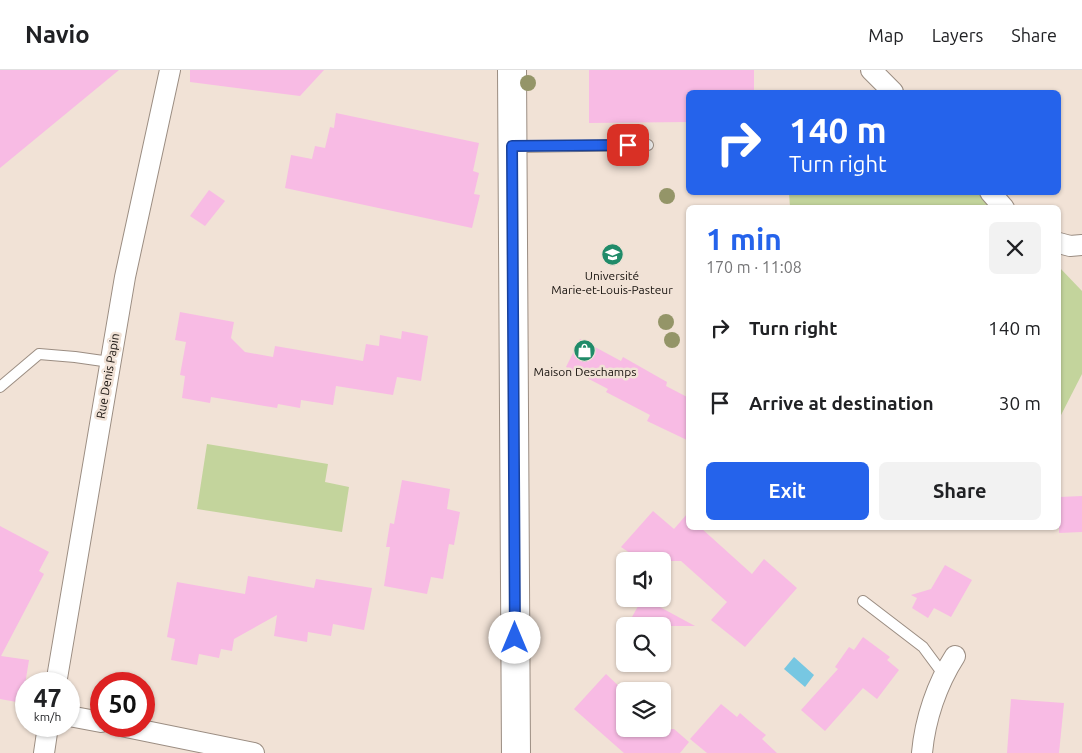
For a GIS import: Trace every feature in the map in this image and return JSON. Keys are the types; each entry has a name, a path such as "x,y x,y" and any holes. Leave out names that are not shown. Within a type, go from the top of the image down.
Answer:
{"main road":[{"path":"512,70 516,753"}],"street":[{"name":"Rue Denis Papin","path":"58,672 127,267 170,70"},
{"path":"871,70 891,90"},
{"path":"993,195 1001,205"},
{"path":"1061,243 1070,246 1082,245"},
{"path":"922,753 930,712 943,674 955,656"},
{"path":"155,733 254,753"},
{"path":"44,753 46,737"}],"lane":[{"path":"512,146 648,145"},
{"path":"0,387 39,354 75,356 110,362"},
{"path":"863,602 923,648 943,674"}],"green space":[{"path":"789,195 986,195 997,205 790,205"},
{"path":"1061,269 1082,291 1082,374 1061,415"},
{"path":"207,444 328,464 325,482 349,487 342,532 197,509"}],"water":[{"path":"794,657 814,675 805,687 784,669"}],"building":[{"path":"0,70 119,70 0,168"},
{"path":"190,70 324,70 300,96 190,82"},
{"path":"589,70 754,70 754,90 686,90 686,122 589,123"},
{"path":"336,113 479,143 473,171 479,173 474,194 480,195 472,228 285,188 291,155 312,159 315,146 325,148 330,127 334,128"},
{"path":"209,190 225,201 205,226 190,216"},
{"path":"180,312 234,322 231,338 245,352 273,357 275,346 363,361 366,344 379,346 380,335 401,339 402,331 428,336 421,381 397,377 393,395 336,386 333,405 301,400 300,408 278,404 277,408 211,397 210,403 182,398 185,376 180,375 186,342 175,340"},
{"path":"580,339 621,361 623,357 667,382 666,386 686,396 686,440 647,421 650,415 606,392 608,389 566,367"},
{"path":"402,480 450,489 447,509 460,512 454,545 449,544 443,579 431,577 427,594 384,586 390,547 386,547 390,523 394,524"},
{"path":"1082,496 1082,532 1059,533 1059,530 1061,530 1061,497"},
{"path":"653,511 674,529 686,515 686,530 703,530 752,574 764,559 797,588 745,647 711,620 727,602 681,561 671,561 671,552 628,552 621,547"},
{"path":"0,526 49,552 39,571 44,574 1,656 29,660 27,672 15,672 15,702 0,699"},
{"path":"945,565 972,580 951,617 934,608 928,618 912,608 917,598 911,595 931,589"},
{"path":"248,576 314,588 316,579 372,588 364,630 333,624 331,636 308,632 307,642 274,636 277,615 234,639 232,651 221,649 219,658 199,654 197,665 171,660 175,639 167,637 177,582 245,594"},
{"path":"638,607 660,607 695,626 671,626 671,617 632,617"},
{"path":"863,637 890,657 887,660 899,670 877,699 863,688 825,731 801,710 838,669 835,667 849,647 854,650"},
{"path":"606,674 616,683 616,737 671,737 671,729 674,729 689,742 680,753 624,753 574,709"},
{"path":"1011,699 1064,703 1059,753 1007,753"},
{"path":"721,704 737,717 740,713 766,735 762,739 777,753 707,753 690,739"}],"place":[{"name":"Université Marie-et-Louis-Pasteur","path":"612,255"},
{"name":"Maison Deschamps","path":"585,351"}],"route":[{"path":"515,638 512,146 628,145"}]}
